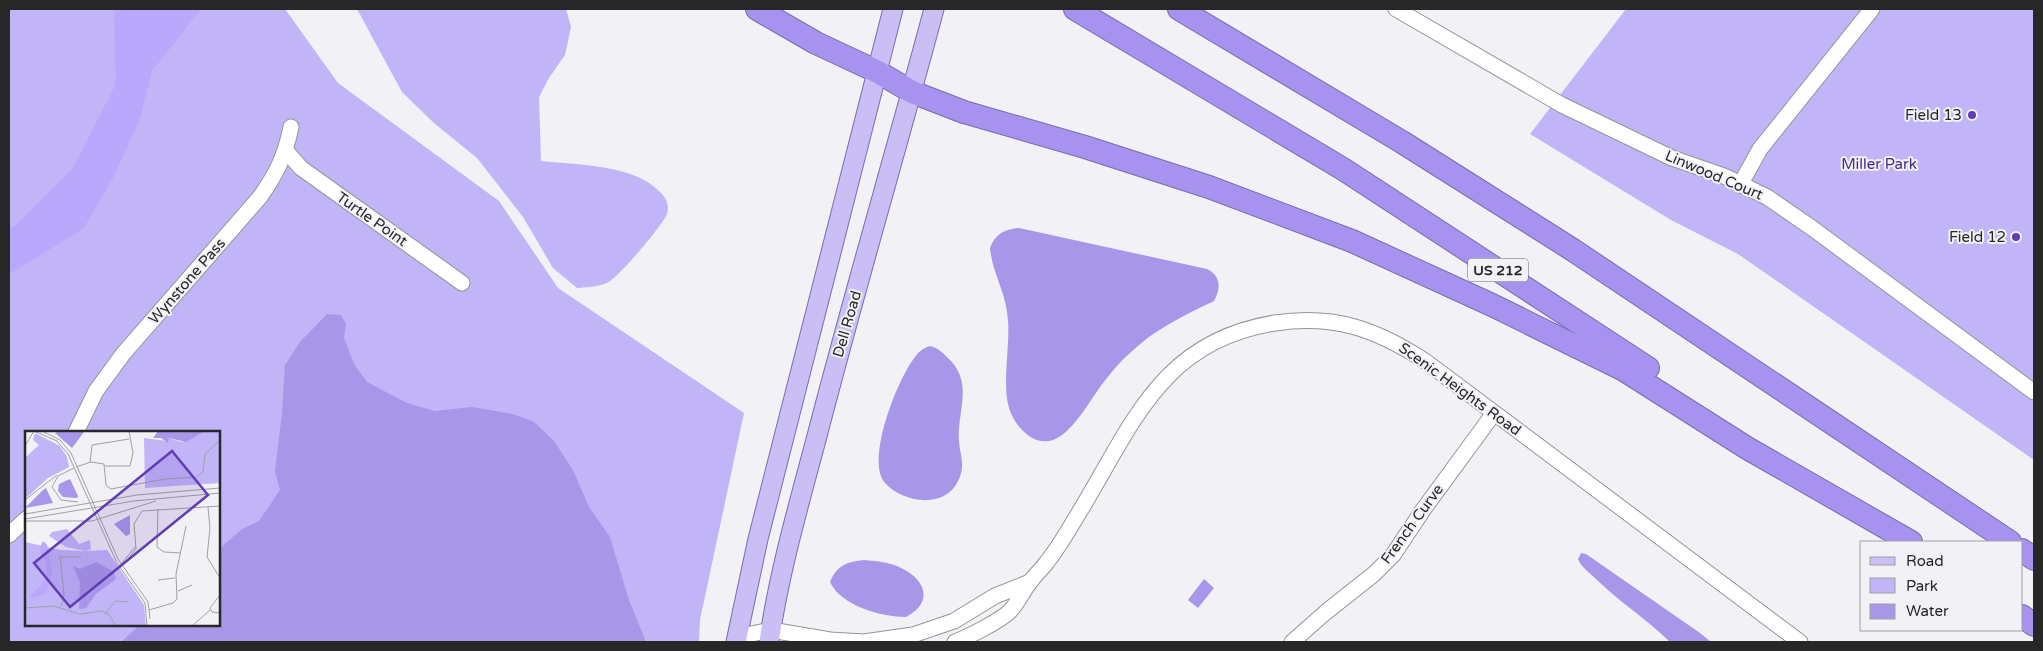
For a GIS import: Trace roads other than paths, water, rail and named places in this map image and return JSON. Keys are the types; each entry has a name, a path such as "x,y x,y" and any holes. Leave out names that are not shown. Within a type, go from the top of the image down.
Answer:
{"highway":[{"path":"757,9 816,43 878,72 912,92 964,112 1086,147 1209,188 1352,241 1492,305 1624,370 1747,448 1908,541"},
{"name":"US 212","path":"1075,9 1343,169 1913,541"},
{"path":"1179,9 1402,142 1573,250 2009,541"},
{"path":"1207,9 1280,52 1402,142"},
{"path":"2023,551 2034,559"},
{"path":"2023,617 2034,624"}],"main road":[{"path":"739,640 762,520 893,9"},
{"name":"Dell Road","path":"770,636 780,576 834,370 934,9"}],"street":[{"name":"Linwood Court","path":"1396,9 1562,105 1672,158 1724,176 1767,197 1812,228 2034,392"},
{"path":"1740,185 1760,149 1872,9"},
{"name":"Wynstone Pass","path":"76,431 96,391 123,354 260,197 276,176 286,151 291,127"},
{"name":"Turtle Point","path":"286,151 301,168 462,282"},
{"name":"Scenic Heights Road","path":"955,642 1010,612 1030,582 1048,562 1080,512 1137,414 1159,384 1187,360 1211,344 1231,335 1265,325 1293,320 1338,322 1378,334 1405,348 1800,642"},
{"name":"French Curve","path":"1292,642 1374,574 1393,555 1423,510 1494,413"},
{"path":"9,535 25,520"},
{"name":"Scenic Heights Road","path":"739,640 770,636 864,642 913,635 954,620 995,596 1030,582"}],"water":[{"path":"1019,228 1207,269 1215,275 1219,287 1214,301 1170,324 1140,344 1112,371 1076,422 1061,436 1053,440 1038,440 1025,433 1015,421 1007,399 1007,311 990,248 1001,233"},
{"path":"327,314 341,315 346,324 344,338 354,364 367,382 407,403 435,411 472,407 513,414 534,422 554,441 573,470 589,507 610,537 629,600 646,642 121,642 139,626 220,626 220,548 242,529 259,521 280,490 275,471 282,413 285,365 300,342"},
{"path":"930,346 939,350 951,361 958,370 961,380 963,389 959,441 962,471 952,490 944,496 924,500 913,499 903,495 886,484 880,473 879,458 886,420 900,383 917,355"},
{"path":"1581,553 1586,554 1711,642 1670,642 1581,565 1578,559"},
{"path":"864,560 895,565 915,577 923,590 923,597 921,604 915,611 906,617 874,612 853,604 835,590 830,582 839,568 848,563"},
{"path":"1204,579 1214,588 1198,608 1188,600"}],"place":[{"name":"Field 13","path":"1972,115"},
{"name":"Field 12","path":"2016,237"}],"park label":[{"name":"Miller Park","path":"1879,164"}]}
